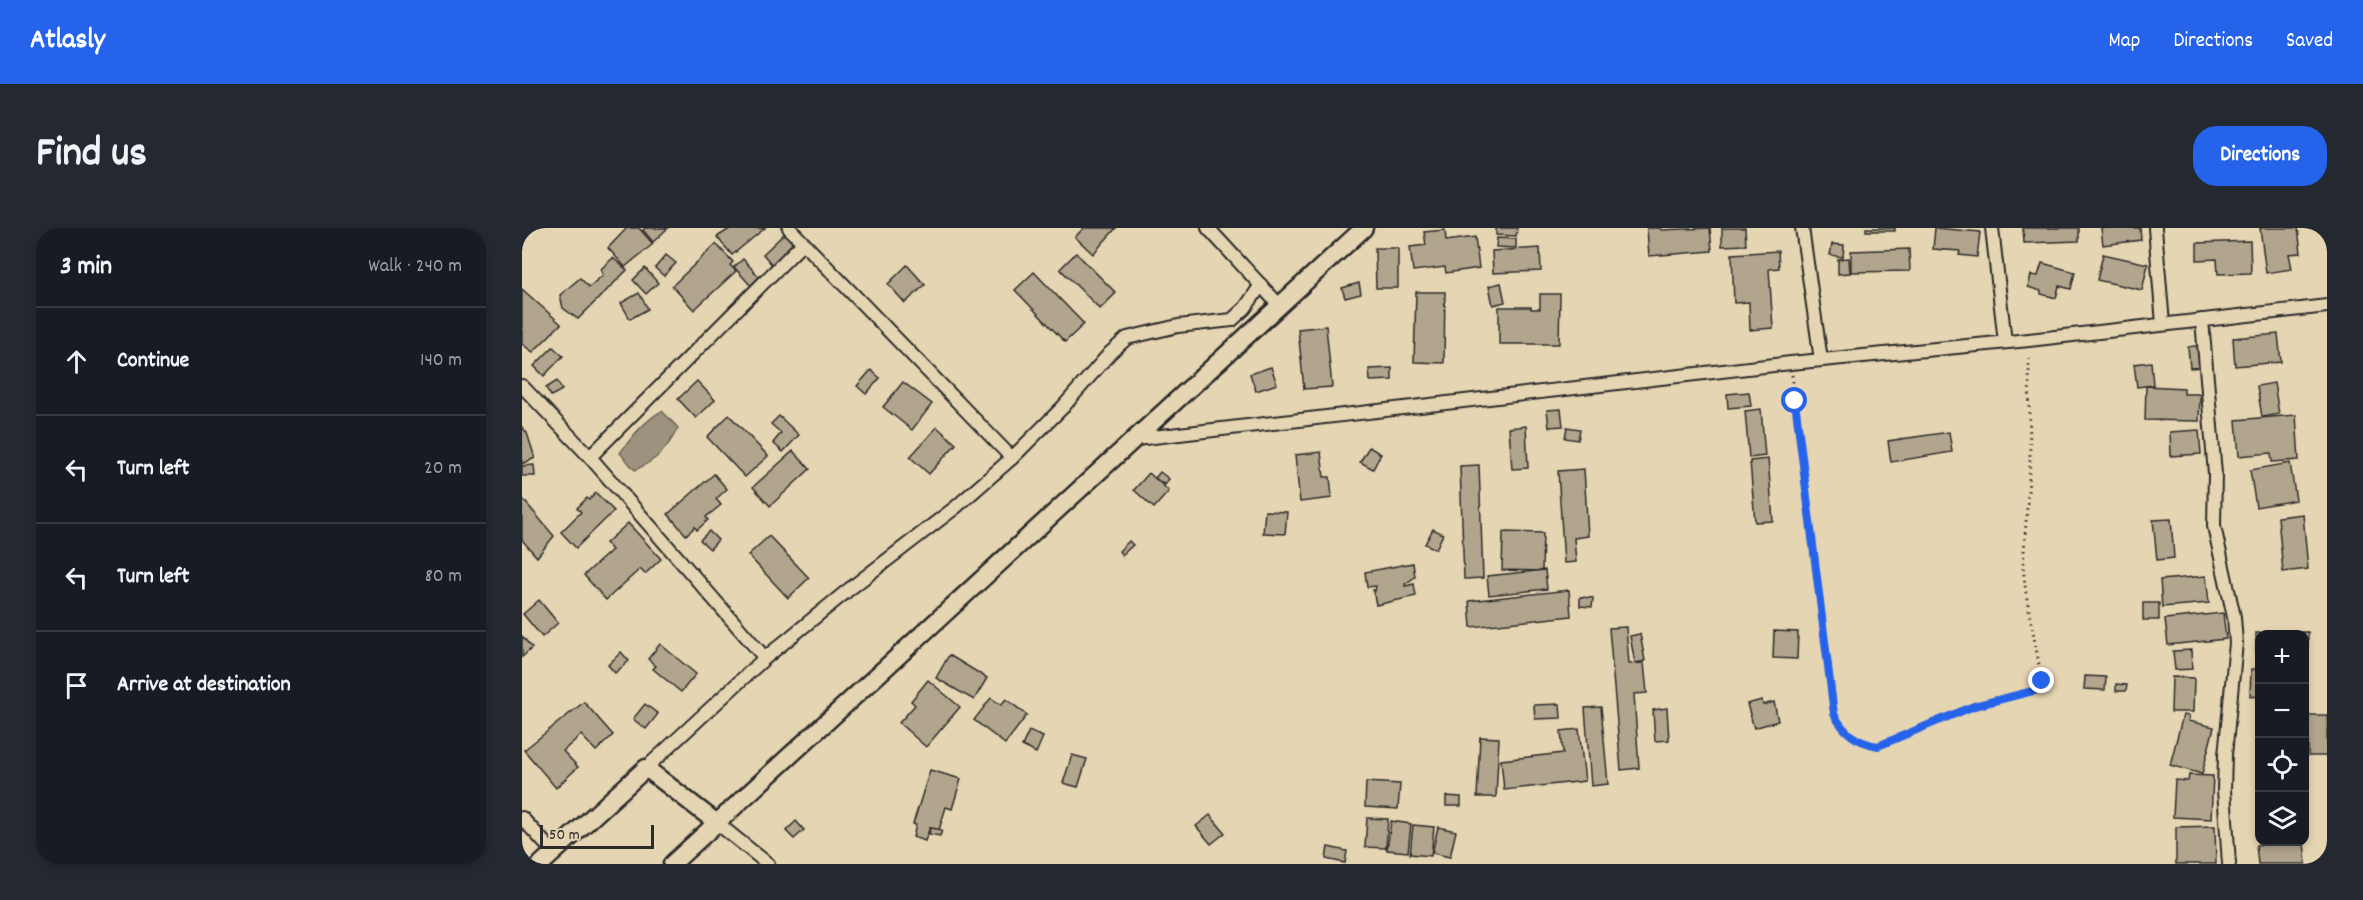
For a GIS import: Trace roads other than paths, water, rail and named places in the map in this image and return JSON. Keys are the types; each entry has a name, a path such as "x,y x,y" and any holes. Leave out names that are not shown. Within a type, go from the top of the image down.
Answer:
{"main road":[{"path":"672,864 1364,228"},
{"path":"541,864 646,768 717,823"}],"street":[{"path":"789,228 1012,458"},
{"path":"1208,228 1279,305"},
{"path":"1802,228 1821,360"},
{"path":"1992,228 2005,342"},
{"path":"2155,228 2163,324"},
{"path":"590,457 803,243"},
{"path":"646,768 765,658 956,507 1012,458 1063,407 1126,338 1178,326 1232,320 1245,308 1261,285"},
{"path":"1136,439 1791,363 2029,340 2327,306"},
{"path":"2202,320 2215,474 2214,526 2234,617 2236,643 2225,755 2224,790 2229,864"},
{"path":"522,386 590,457 765,658"},
{"path":"522,818 553,852"},
{"path":"717,823 768,864"}]}
